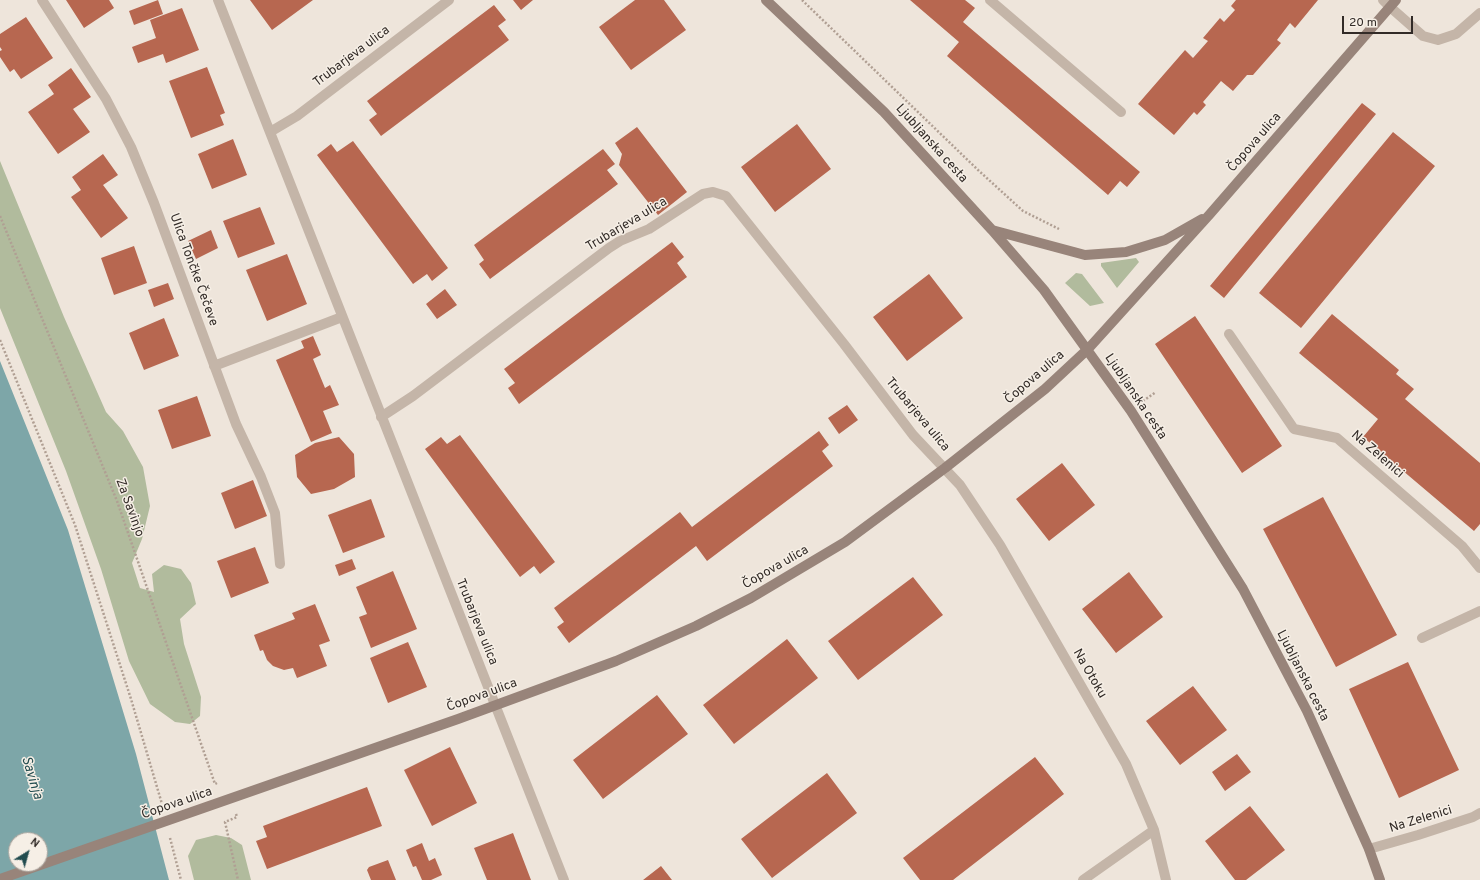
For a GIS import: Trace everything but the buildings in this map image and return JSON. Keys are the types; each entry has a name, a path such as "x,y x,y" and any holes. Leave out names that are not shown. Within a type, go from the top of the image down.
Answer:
{"street":[{"name":"Ulica Tončke Čečeve","path":"42,0 106,99 131,147 154,203 236,424 261,477 275,513 280,564"},
{"name":"Trubarjeva ulica","path":"218,0 564,880"},
{"name":"Trubarjeva ulica","path":"270,132 297,116 449,0"},
{"path":"990,0 1121,112"},
{"name":"Ljubljanska cesta","path":"768,1 884,112 992,230 1044,290 1088,349 1131,411 1243,589 1307,711 1369,849 1380,880"},
{"path":"1390,2 1423,36 1438,40 1456,34 1480,13"},
{"name":"Čopova ulica","path":"0,879 495,706 623,658 696,626 751,598 845,542 946,468 1045,389 1088,349 1210,214 1390,2"},
{"name":"Trubarjeva ulica","path":"381,417 413,396 609,248 620,241 649,229 703,194 713,192 726,196 736,207 913,435 946,468 965,491"},
{"path":"992,230 1085,256 1126,252 1166,240 1210,214"},
{"path":"214,366 342,317"},
{"name":"Na Zelenici","path":"1229,334 1294,428 1337,438 1462,546 1480,568"},
{"name":"Na Otoku","path":"965,491 1000,545 1126,764 1154,830 1166,880"},
{"path":"1422,638 1480,611"},
{"name":"Na Zelenici","path":"1369,849 1418,835 1473,817 1480,813"},
{"path":"1083,880 1154,830"}],"path":[{"path":"802,0 1023,212 1062,230"},
{"name":"Za Savinjo","path":"0,216 117,501 215,784 227,780 232,798"},
{"path":"0,340 75,525 131,699 164,811"},
{"path":"237,817 225,822 238,880"},
{"path":"169,834 181,880"}],"green space":[{"path":"0,161 64,317 106,412 123,431 143,467 150,506 142,539 132,563 140,588 154,592 152,574 164,565 181,569 191,583 196,604 180,619 184,644 201,697 200,716 190,724 175,722 150,704 129,661 101,569 66,471 0,308"},
{"path":"1136,258 1139,262 1117,288 1101,266 1101,263"},
{"path":"1076,273 1082,274 1104,303 1090,306 1065,283"},
{"path":"216,835 231,838 242,845 251,880 194,880 188,856 196,840"}],"water":[{"name":"Savinja","path":"0,361 68,530 136,754 169,880 0,880"}]}
